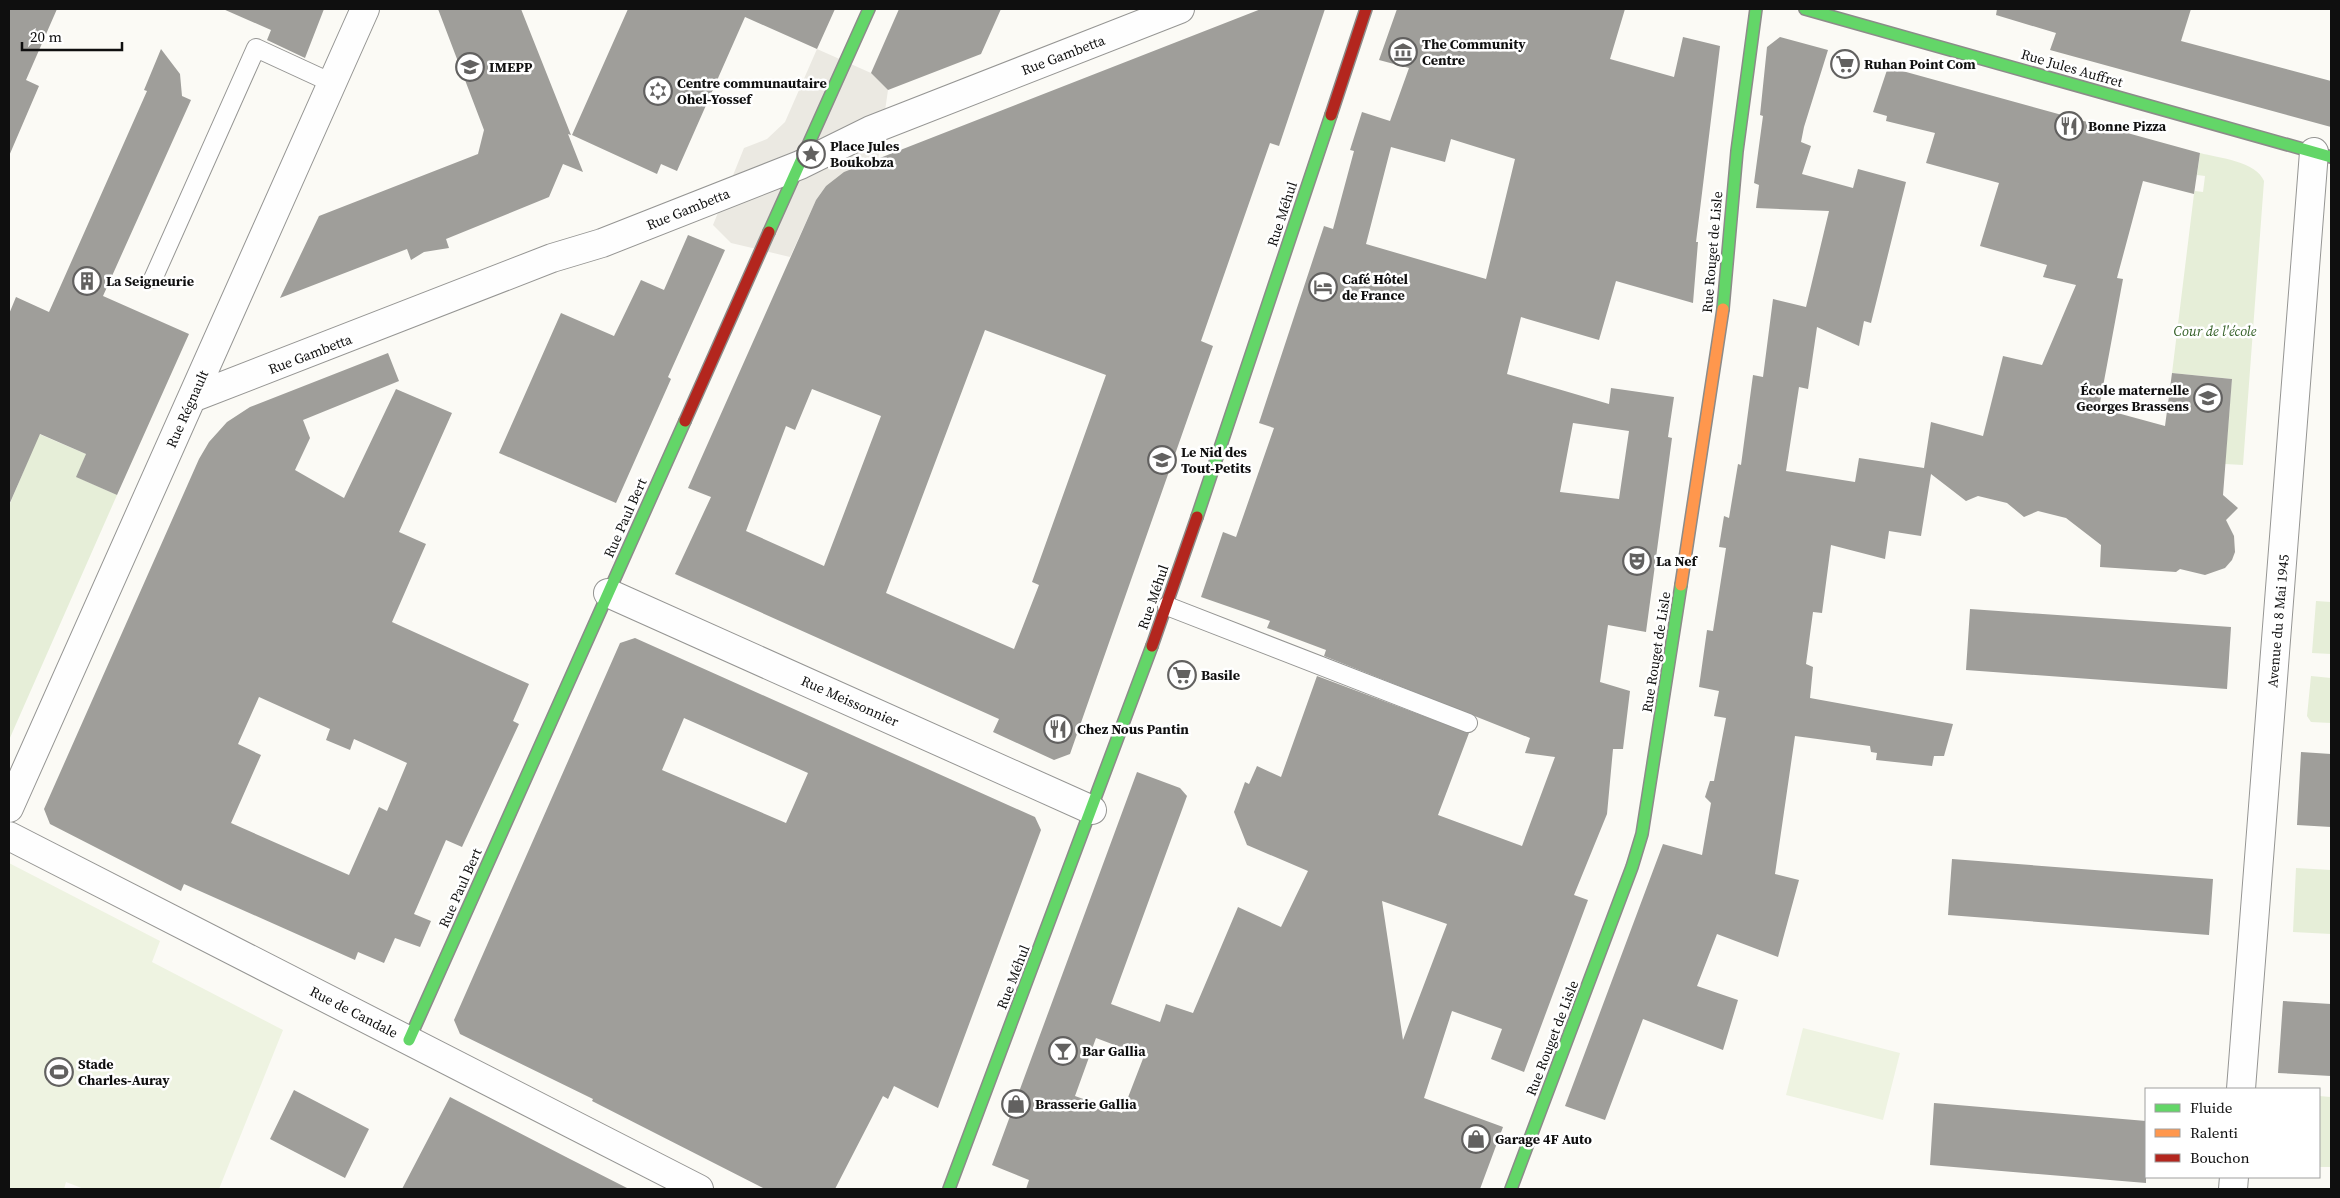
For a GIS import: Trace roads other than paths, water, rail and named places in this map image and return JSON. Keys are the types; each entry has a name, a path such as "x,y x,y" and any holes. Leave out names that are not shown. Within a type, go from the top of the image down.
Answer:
{"street":[{"name":"Rue Régnault","path":"9,808 365,9"},
{"name":"Rue Paul Bert","path":"409,1040 870,9"},
{"name":"Rue Gambetta","path":"192,398 552,258 602,243 800,165 872,130 1180,9"},
{"name":"Rue Méhul","path":"949,1189 1167,606 1366,9"},
{"name":"Rue Rouget de Lisle","path":"1511,1189 1632,867 1642,834 1725,298 1734,180 1756,9"},
{"name":"Rue Jules Auffret","path":"1805,9 2323,155"},
{"name":"Avenue du 8 Mai 1945","path":"2241,1088 2323,155"},
{"name":"Rue Meissonnier","path":"608,593 1092,810"},
{"name":"Rue de Candale","path":"9,836 699,1189"}],"lane":[{"path":"153,279 256,48 332,83"},
{"path":"1167,606 1468,722"}],"place":[{"name":"The Community Centre","path":"1403,52"},
{"name":"Ruhan Point Com","path":"1845,64"},
{"name":"IMEPP","path":"470,67"},
{"name":"Centre communautaire Ohel-Yossef","path":"658,91"},
{"name":"Bonne Pizza","path":"2069,126"},
{"name":"Place Jules Boukobza","path":"811,154"},
{"name":"La Seigneurie","path":"87,281"},
{"name":"Café Hôtel de France","path":"1323,287"},
{"name":"École maternelle Georges Brassens","path":"2208,398"},
{"name":"Le Nid des Tout-Petits","path":"1162,460"},
{"name":"La Nef","path":"1637,561"},
{"name":"Basile","path":"1182,675"},
{"name":"Chez Nous Pantin","path":"1058,729"},
{"name":"Bar Gallia","path":"1063,1051"},
{"name":"Stade Charles-Auray","path":"59,1072"},
{"name":"Brasserie Gallia","path":"1016,1104"},
{"name":"Garage 4F Auto","path":"1476,1139"}],"park label":[{"name":"Cour de l'école","path":"2215,331"}]}
